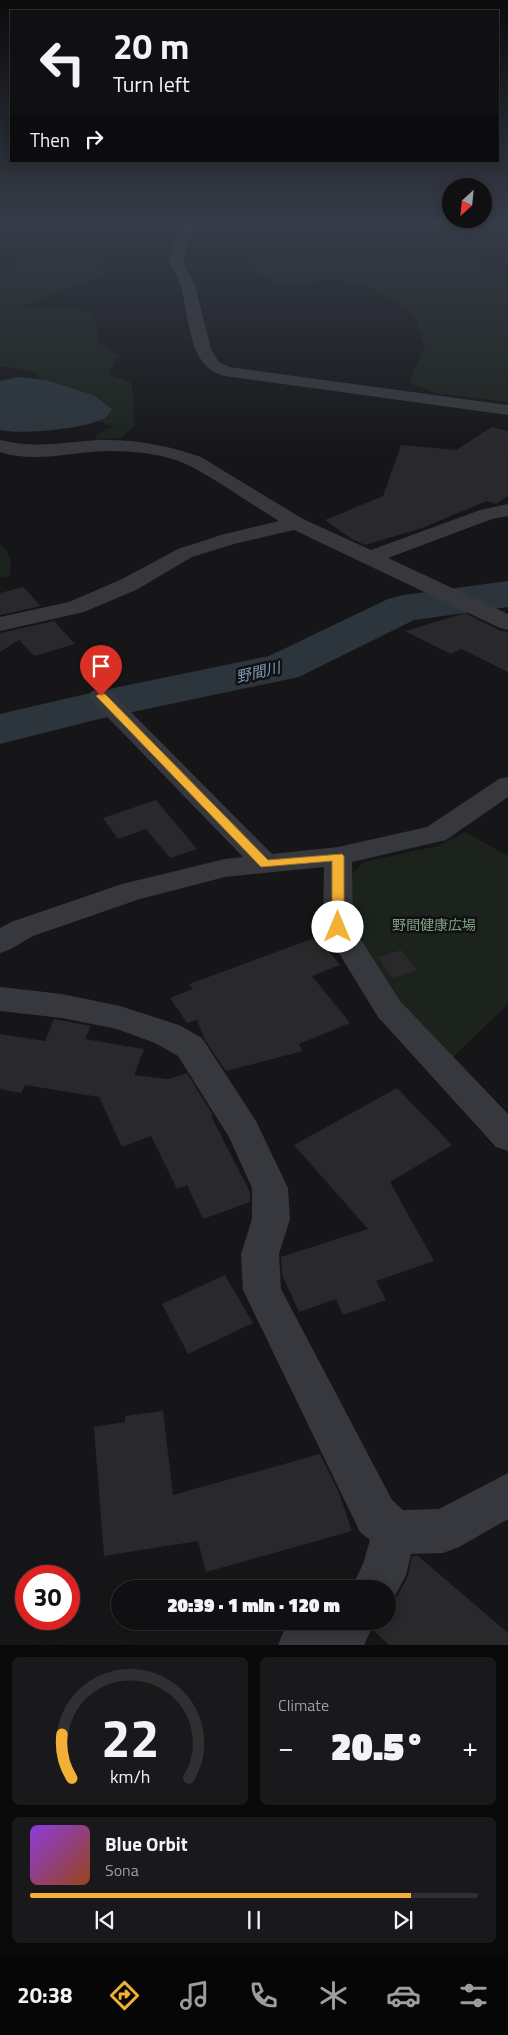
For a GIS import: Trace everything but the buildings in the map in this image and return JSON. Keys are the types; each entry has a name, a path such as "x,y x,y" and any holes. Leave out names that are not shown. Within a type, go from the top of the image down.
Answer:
{"street":[{"path":"192,301 203,349 213,365 225,370 508,410"},
{"path":"3,450 31,451 100,446 177,454 194,461 296,523 372,557 508,623"},
{"path":"372,557 486,514 508,510"},
{"path":"0,624 76,607 128,584 185,553 228,539 296,523"},
{"path":"101,696 266,864"},
{"path":"0,942 22,929 132,891 225,868 338,856 436,834 508,785"},
{"path":"338,856 338,927 389,1009 508,1137"},
{"path":"0,999 62,1006 120,1018 167,1034 190,1046 244,1131 270,1188 271,1219 260,1254 262,1290 376,1516 396,1532 443,1531 508,1495"},
{"path":"380,1580 396,1532"},
{"path":"302,1645 344,1634 346,1630"}],"green space":[{"path":"0,301 36,301 22,306 36,309 66,308 93,315 100,344 119,356 109,374 132,383 134,426 121,438 96,440 95,435 112,426 82,415 41,389 38,373 0,366"},
{"path":"393,301 508,301 508,402 434,393 409,382 425,346 414,314"},
{"path":"0,545 9,555 11,567 10,576 0,578"},
{"name":"野間健康広場","path":"465,832 508,856 508,1004 453,1057 416,1028 346,928 349,877 364,862 438,846"}],"shaded area":[{"path":"18,377 46,380 93,395 112,409 105,418 96,422 69,428 23,432 0,430 0,381"}],"waterway":[{"name":"野間川","path":"0,729 99,705 283,667 403,608 508,594"}],"route":[{"path":"101,696 266,864 338,856 338,927"}]}
